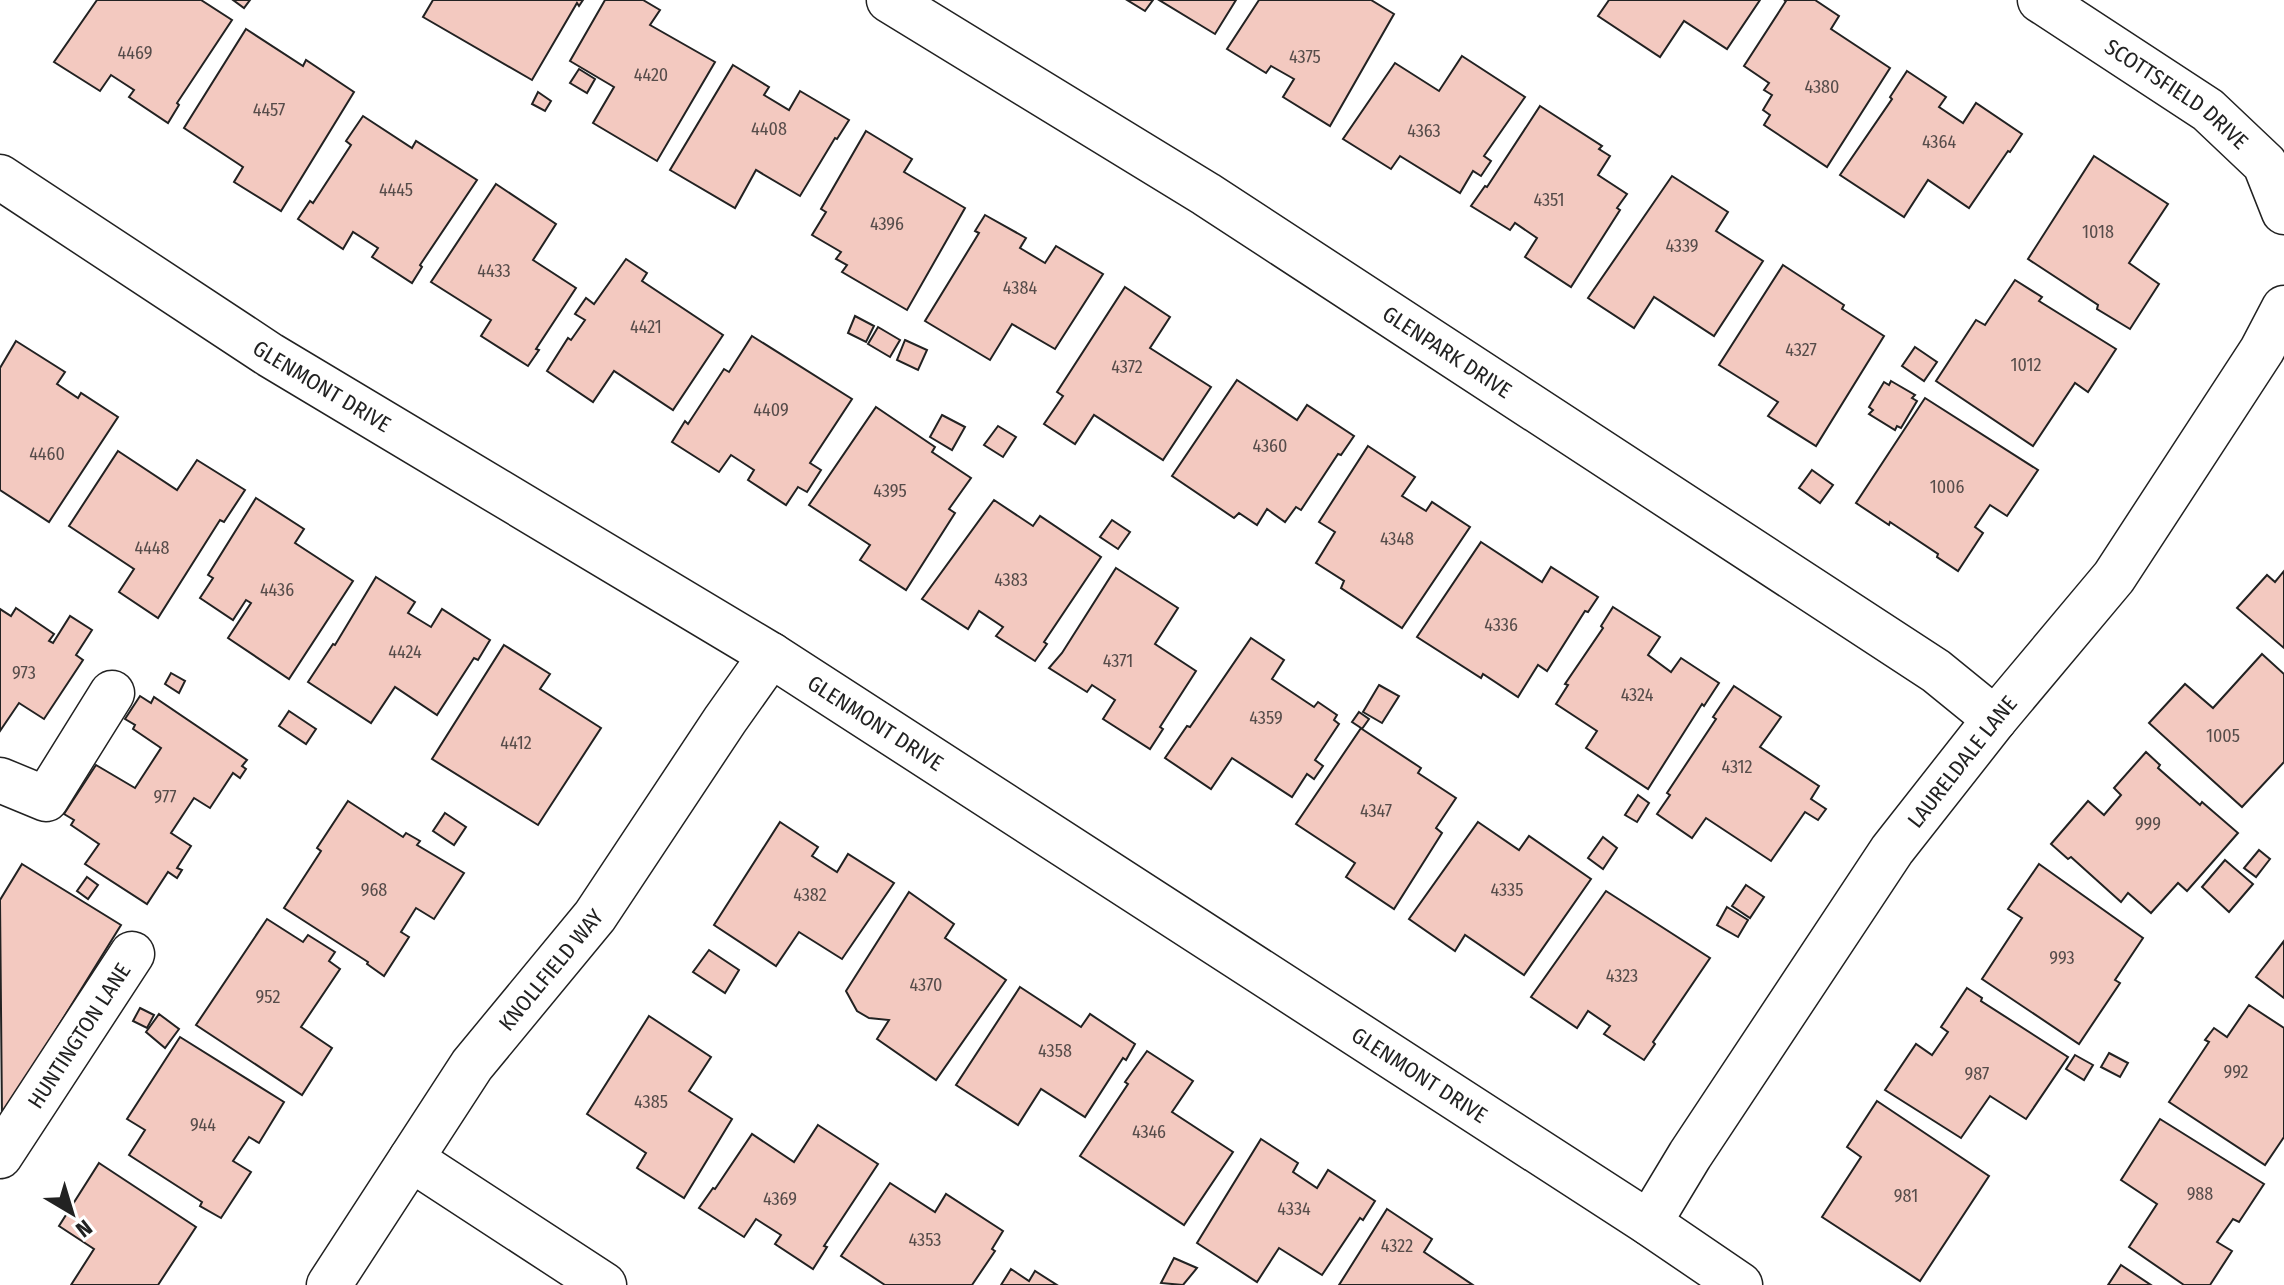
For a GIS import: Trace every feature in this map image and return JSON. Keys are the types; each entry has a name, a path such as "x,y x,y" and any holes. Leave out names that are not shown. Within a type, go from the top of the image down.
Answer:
{"street":[{"name":"GLENPARK DRIVE","path":"889,0 1206,194 1936,671 1995,719"},
{"name":"SCOTTSFIELD DRIVE","path":"2040,0 2208,110 2265,164 2284,212"},
{"name":"GLENMONT DRIVE","path":"0,177 270,355 771,655 1740,1285"},
{"name":"LAURELDALE LANE","path":"1649,1223 1690,1155 1892,850 1995,719 2114,577 2262,350 2284,308"},
{"name":"KNOLLFIELD WAY","path":"329,1285 472,1065 595,916 771,655"},
{"path":"0,780 46,799 112,693"},
{"name":"HUNTINGTON LANE","path":"0,1156 132,954"},
{"path":"411,1159 604,1285"}],"building":[{"path":"97,0 201,0 232,20 177,103 179,105 168,123 129,97 134,90 111,75 100,91 54,62"},
{"path":"233,0 250,0 244,8"},
{"path":"433,0 583,0 579,6 577,3 532,80 423,17"},
{"path":"605,0 643,0 660,10 650,25 715,62 657,161 593,123 614,87 570,61"},
{"path":"1127,0 1153,0 1145,11"},
{"path":"1159,0 1236,0 1215,34"},
{"path":"1259,0 1371,0 1394,14 1330,126 1283,97 1294,79 1271,66 1266,73 1227,49"},
{"path":"1609,0 1760,0 1727,49 1684,21 1660,57 1598,16"},
{"path":"1784,0 1815,0 1839,16 1831,29 1890,68 1827,167 1764,125 1770,115 1763,110 1772,95 1764,90 1769,83 1744,66"},
{"path":"246,29 303,66 306,60 354,92 281,211 234,182 243,167 184,128"},
{"path":"1462,56 1525,97 1484,156 1491,161 1481,176 1473,171 1460,193 1400,156 1391,169 1343,139 1395,63 1439,91"},
{"path":"733,65 769,87 764,95 789,110 800,91 849,120 800,196 756,170 735,208 670,170"},
{"path":"579,69 595,79 587,93 570,83"},
{"path":"1907,71 1946,97 1939,107 1963,123 1976,103 2022,134 1969,208 1928,180 1904,217 1840,175 1892,99 1890,97"},
{"path":"538,92 551,101 545,111 532,104"},
{"path":"1540,106 1602,146 1599,149 1610,156 1598,175 1627,194 1571,287 1525,257 1537,238 1515,223 1510,230 1471,206"},
{"path":"363,116 412,148 416,141 477,180 420,265 422,267 412,283 372,257 378,248 353,232 343,249 298,219 310,201 313,203 351,145 346,141"},
{"path":"866,131 912,159 904,172 965,208 907,310 842,272 847,265 836,259 841,252 812,235 826,212 821,209"},
{"path":"2094,156 2168,204 2129,263 2159,284 2130,329 2028,259"},
{"path":"1672,176 1728,212 1716,231 1763,261 1714,336 1654,297 1634,328 1588,298"},
{"path":"496,184 556,224 533,260 576,288 528,366 481,336 491,320 431,282"},
{"path":"985,215 1026,238 1020,248 1045,263 1056,246 1103,274 1055,349 1012,324 990,360 925,321 979,233 975,231"},
{"path":"626,259 647,273 642,281 723,335 673,410 614,371 593,402 547,371 568,338 571,340 585,320 575,314 586,298 594,304"},
{"path":"1783,265 1884,336 1816,446 1768,416 1778,402 1719,365"},
{"path":"2015,280 2042,297 2039,301 2116,349 2088,392 2075,383 2033,446 1936,381 1976,320 1985,325"},
{"path":"1125,287 1170,317 1150,348 1211,387 1163,460 1094,415 1075,444 1044,424 1063,396 1057,392"},
{"path":"855,316 874,326 866,342 848,333"},
{"path":"878,327 900,340 890,357 868,344"},
{"path":"752,336 852,399 810,463 821,470 807,492 798,487 786,505 748,480 754,470 731,455 719,472 672,442 685,421 688,424 724,369 729,372"},
{"path":"905,340 927,350 918,370 897,360"},
{"path":"16,341 65,372 57,384 78,398 81,393 118,417 49,522 0,490 0,368"},
{"path":"1915,347 1937,362 1924,381 1902,366"},
{"path":"1237,380 1297,420 1307,405 1354,436 1341,455 1338,454 1301,510 1296,507 1285,522 1267,509 1257,525 1239,513 1234,518 1172,476"},
{"path":"1891,381 1915,395 1912,398 1917,401 1901,428 1897,426 1895,430 1869,414 1873,410 1869,407 1884,382 1889,385"},
{"path":"1925,398 2038,470 2007,516 1990,505 1975,527 1983,533 1958,571 1890,522 1889,525 1856,503"},
{"path":"876,407 935,447 932,452 971,478 949,509 955,513 906,590 860,560 870,545 809,505"},
{"path":"942,415 965,427 952,450 930,437"},
{"path":"998,426 1016,437 1003,457 984,445"},
{"path":"1368,446 1415,477 1402,496 1426,511 1432,502 1470,527 1402,628 1341,588 1344,581 1316,563 1335,532 1319,522"},
{"path":"118,451 177,490 197,460 245,490 224,522 220,520 158,618 119,592 134,569 69,526"},
{"path":"1812,470 1833,485 1820,503 1799,488"},
{"path":"256,498 304,529 295,543 353,581 289,679 228,638 251,603 246,600 233,620 200,598 213,578 208,575"},
{"path":"994,500 1033,526 1040,516 1101,557 1044,642 1047,644 1035,661 996,636 1003,627 979,611 968,629 922,599"},
{"path":"1112,520 1130,532 1118,549 1100,537"},
{"path":"1481,542 1542,582 1551,567 1598,597 1588,612 1585,611 1547,671 1538,665 1518,697 1483,674 1481,678 1417,637"},
{"path":"1116,568 1178,608 1155,644 1196,671 1160,727 1163,729 1150,749 1103,719 1115,700 1092,685 1087,692 1049,668 1062,653"},
{"path":"2284,571 2284,648 2237,608 2267,575 2275,582"},
{"path":"376,577 415,602 408,613 431,627 442,609 490,640 478,660 474,658 437,715 395,687 371,723 308,682 335,645"},
{"path":"1613,607 1660,637 1648,655 1671,672 1681,658 1719,683 1704,706 1702,704 1648,789 1586,748 1597,731 1556,704"},
{"path":"16,608 54,634 49,641 53,643 70,616 92,630 76,655 83,660 44,719 19,703 0,731 0,609 11,616"},
{"path":"1251,638 1284,660 1272,679 1314,707 1318,702 1337,715 1334,720 1339,724 1315,760 1323,766 1314,779 1307,774 1292,797 1232,758 1211,789 1165,758"},
{"path":"504,645 550,674 540,689 601,728 538,825 432,759"},
{"path":"2262,654 2284,674 2284,762 2242,807 2149,723 2185,684 2213,708"},
{"path":"171,673 185,681 179,693 165,684"},
{"path":"1379,685 1399,696 1382,723 1363,712"},
{"path":"1734,686 1781,717 1760,747 1819,786 1811,799 1826,809 1818,820 1805,812 1771,861 1706,818 1692,838 1657,814"},
{"path":"140,696 151,703 154,697 247,760 242,766 246,769 240,778 233,773 210,808 194,798 171,833 191,846 177,868 182,870 177,878 168,872 147,904 85,864 99,844 71,825 74,820 64,814 96,765 135,788 161,748 133,729 135,725 125,719"},
{"path":"289,711 316,729 306,744 279,726"},
{"path":"1359,712 1369,719 1362,729 1421,768 1418,773 1456,798 1436,828 1442,833 1394,909 1346,877 1355,863 1296,824 1361,728 1352,722"},
{"path":"2146,752 2160,765 2158,768 2200,805 2202,802 2238,833 2187,891 2178,883 2151,913 2128,893 2121,902 2071,857 2068,859 2051,844 2088,801 2104,815 2121,795 2114,788"},
{"path":"1638,795 1649,803 1637,822 1625,815"},
{"path":"348,801 403,837 406,833 420,841 417,845 464,873 434,919 416,908 401,932 409,937 384,976 368,962 284,908 321,851 317,848"},
{"path":"445,813 466,827 454,845 433,831"},
{"path":"780,822 818,847 812,856 837,872 848,854 894,883 842,959 799,932 776,966 714,925"},
{"path":"1478,822 1519,850 1529,836 1591,879 1524,975 1465,935 1455,951 1409,919"},
{"path":"1603,837 1617,848 1603,869 1588,858"},
{"path":"2259,850 2270,859 2256,877 2244,868"},
{"path":"2225,860 2253,884 2229,912 2202,887"},
{"path":"22,864 121,925 2,1117 0,900"},
{"path":"2039,864 2143,938 2115,980 2120,983 2079,1044 1982,979 2022,918 2008,909"},
{"path":"87,877 98,885 88,899 77,891"},
{"path":"1746,885 1764,897 1750,918 1732,906"},
{"path":"1606,891 1710,958 1644,1060 1604,1034 1610,1026 1588,1011 1577,1028 1531,997"},
{"path":"909,892 954,924 945,938 1006,980 936,1080 877,1039 889,1020 869,1018 857,1011 846,991"},
{"path":"1727,907 1748,920 1738,937 1717,925"},
{"path":"267,919 303,942 308,935 335,952 329,961 340,969 301,1027 332,1048 302,1095 196,1025"},
{"path":"2284,941 2284,998 2256,977"},
{"path":"709,950 739,970 725,993 693,972"},
{"path":"1020,987 1081,1027 1090,1014 1135,1044 1085,1117 1041,1089 1018,1125 956,1085"},
{"path":"1967,988 1982,998 1981,1001 2068,1057 2026,1119 1990,1096 1961,1138 1885,1090 1916,1044 1932,1055 1948,1032 1941,1027"},
{"path":"2249,1005 2284,1028 2284,1137 2265,1165 2169,1102 2209,1042 2205,1040 2214,1028 2227,1037"},
{"path":"140,1008 154,1015 147,1028 133,1021"},
{"path":"159,1014 179,1029 165,1048 146,1032"},
{"path":"649,1016 711,1057 689,1091 732,1119 684,1198 637,1168 646,1153 587,1114"},
{"path":"180,1037 284,1102 259,1143 249,1137 233,1161 251,1172 221,1218 200,1206 202,1202 129,1155 145,1130 127,1119"},
{"path":"1147,1051 1193,1081 1172,1112 1233,1152 1184,1225 1080,1156"},
{"path":"2109,1053 2128,1063 2120,1077 2101,1067"},
{"path":"2075,1055 2093,1065 2084,1080 2066,1069"},
{"path":"1877,1101 1989,1176 1920,1281 1822,1217 1861,1157 1847,1147"},
{"path":"2160,1119 2264,1184 2239,1222 2233,1219 2217,1242 2232,1251 2210,1285 2184,1285 2129,1247 2157,1204 2121,1180"},
{"path":"818,1125 878,1164 824,1246 827,1247 813,1269 775,1244 781,1235 756,1219 744,1237 699,1208 752,1134 794,1162"},
{"path":"1261,1139 1298,1163 1293,1172 1317,1188 1328,1170 1375,1201 1322,1275 1279,1248 1257,1282 1197,1243"},
{"path":"99,1163 196,1227 158,1285 71,1285 94,1249 59,1226"},
{"path":"890,1183 935,1212 946,1194 1003,1231 992,1249 995,1251 972,1285 885,1285 841,1256"},
{"path":"1387,1209 1432,1239 1424,1252 1473,1285 1339,1285"},
{"path":"1174,1258 1197,1268 1183,1285 1161,1283"},
{"path":"2121,1265 2151,1285 2108,1285"},
{"path":"1011,1269 1029,1281 1035,1271 1057,1285 1001,1285"}]}
